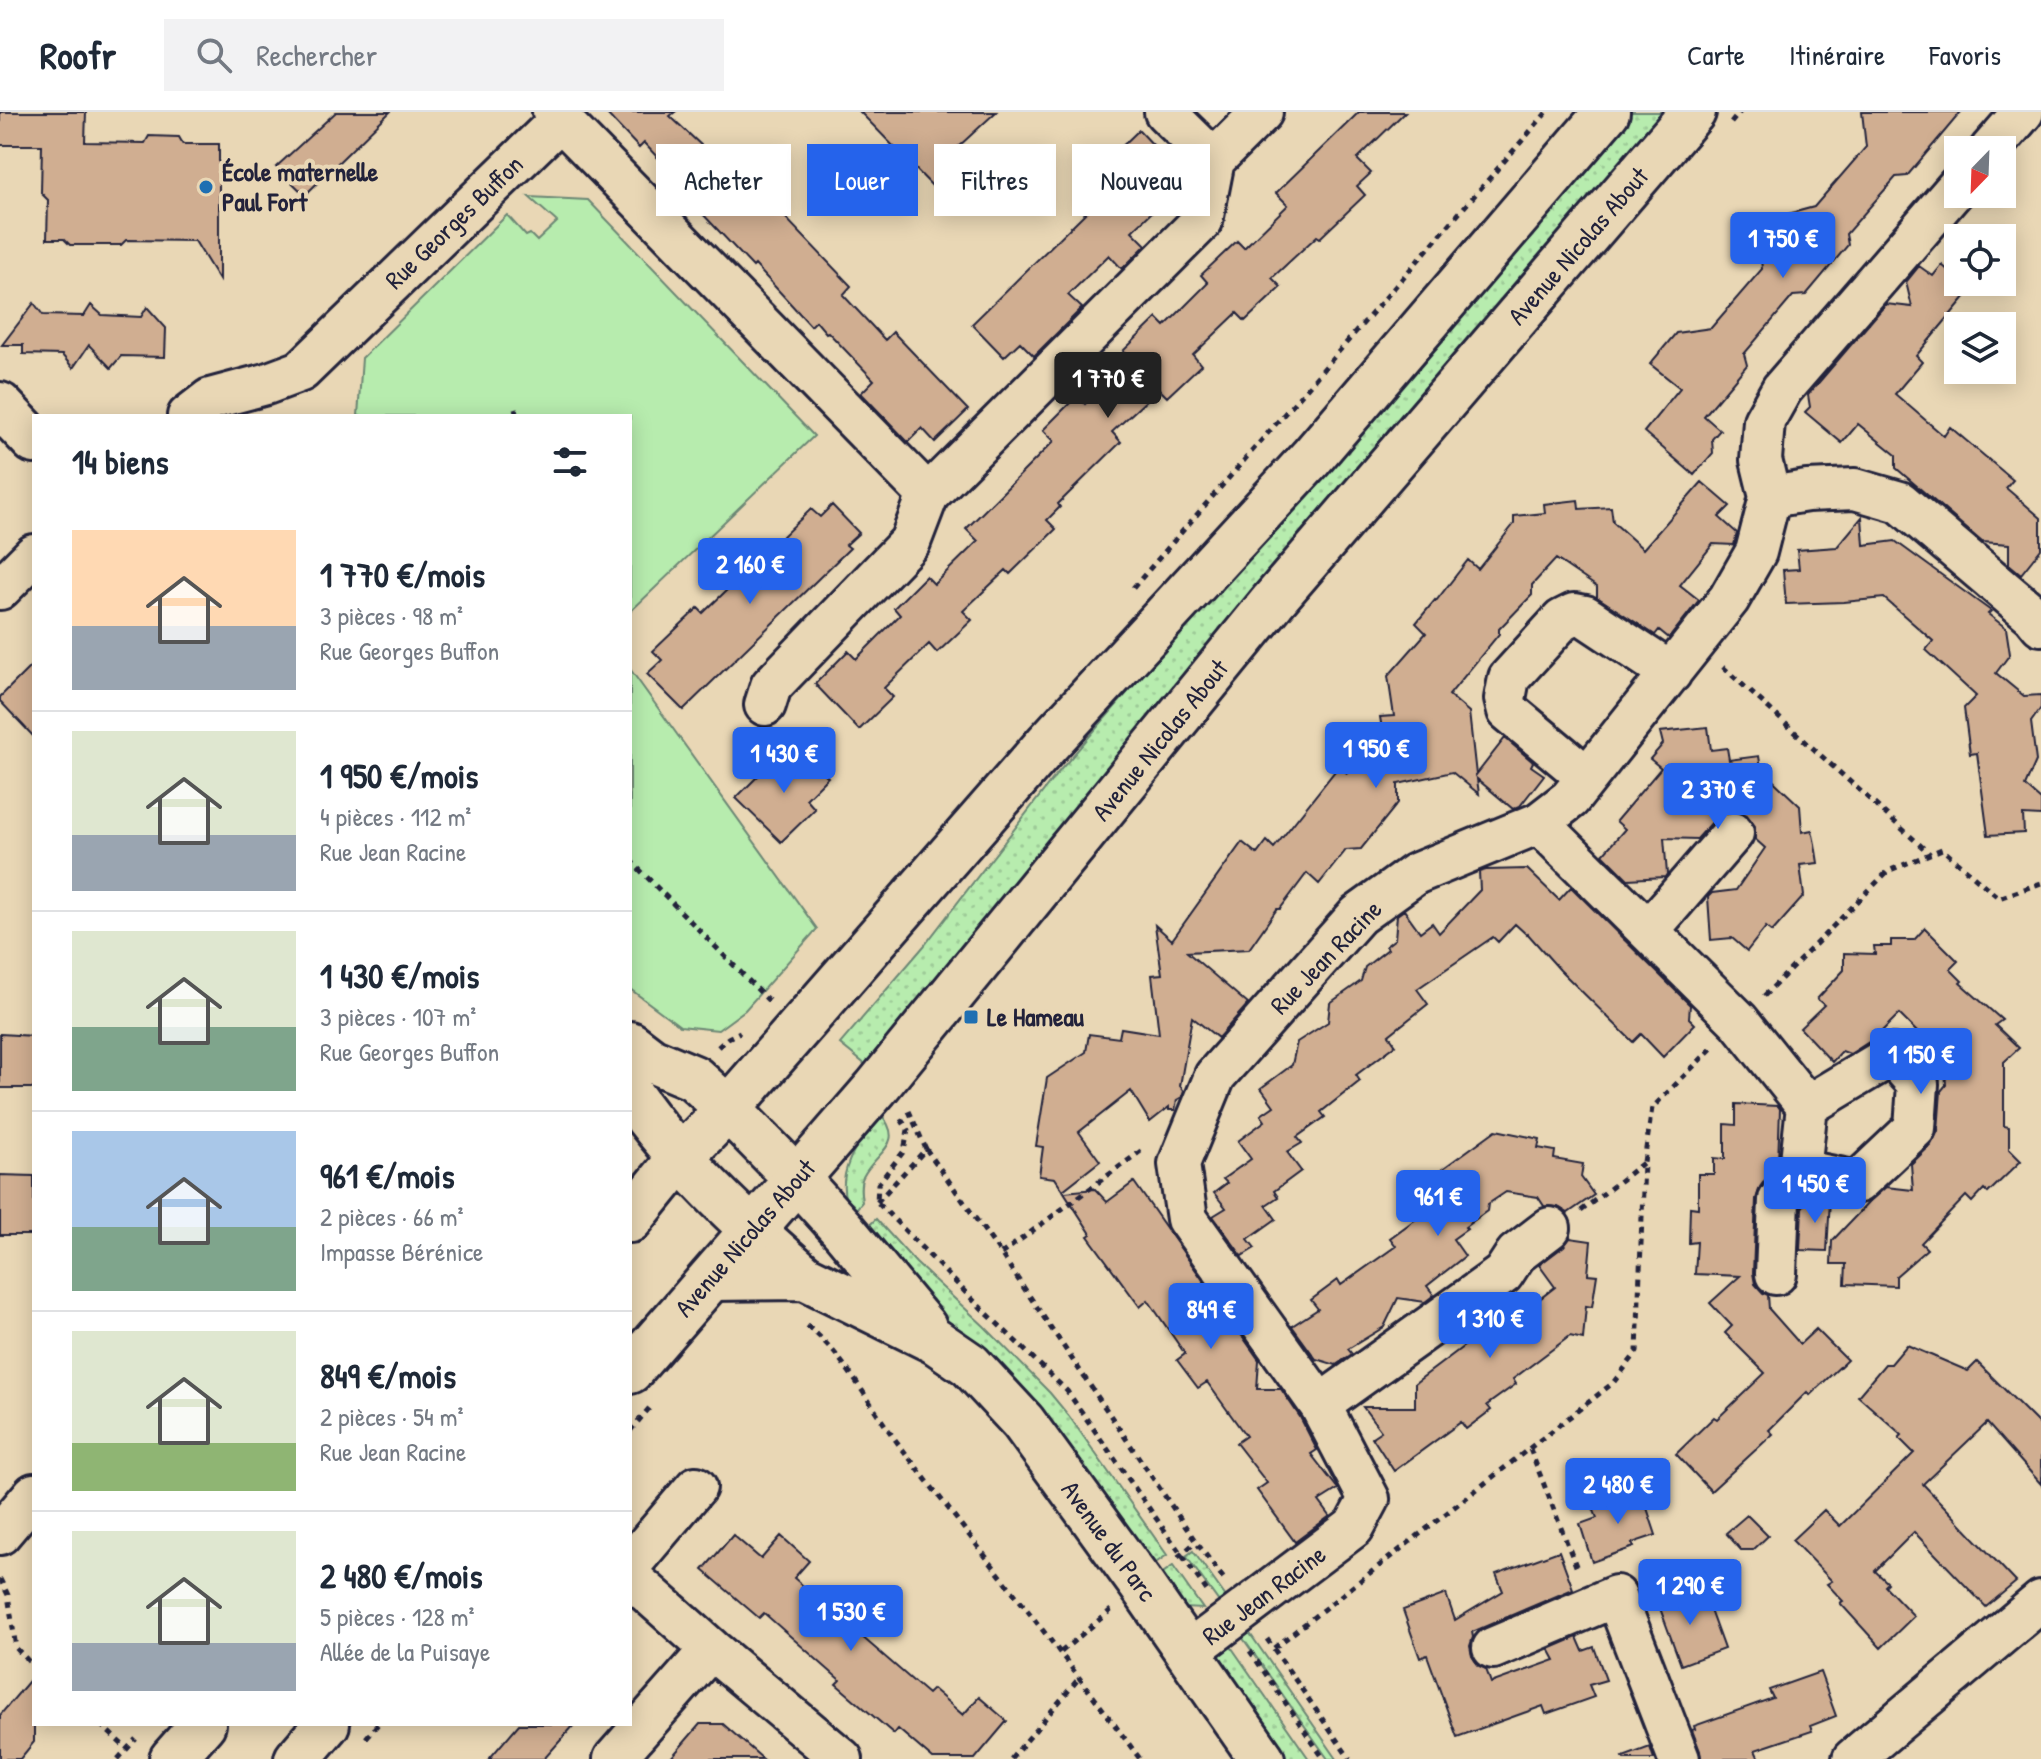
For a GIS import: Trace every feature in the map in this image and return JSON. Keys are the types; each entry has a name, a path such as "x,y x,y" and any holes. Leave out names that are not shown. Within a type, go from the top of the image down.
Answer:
{"main road":[{"path":"632,1218 681,1157 728,1109 1047,744 1311,458 1607,112"},
{"name":"Avenue Nicolas About","path":"632,1369 876,1088 1273,601 1693,112"},
{"path":"0,405 32,439"},
{"name":"Avenue du Parc","path":"632,1046 651,1060 694,1078 728,1109 844,1231 935,1341"},
{"name":"Avenue du Parc","path":"632,1097 652,1126 681,1157 753,1231 805,1277 935,1341 970,1365 1023,1422 1262,1759"},
{"name":"Avenue du Parc","path":"712,1278 805,1277"},
{"path":"172,1759 201,1726"},
{"path":"297,1759 325,1726"}],"street":[{"path":"1165,112 1214,160"},
{"path":"765,705 771,686 910,542 928,495 1202,221 1214,160 1262,112"},
{"path":"2002,136 2023,112"},
{"name":"Rue Georges Buffon","path":"191,414 210,399 301,371 556,116 928,495"},
{"path":"1944,202 1782,389 1764,421 1761,460 1770,497 1807,491 1855,489 1900,502 2041,625"},
{"name":"Rue Jean Racine","path":"1188,1652 1354,1527 1369,1499 1320,1405 1187,1219 1179,1164 1215,1076 1358,915 1415,874 1539,823 1570,799 1729,599 1756,552 1770,497"},
{"path":"0,589 32,557"},
{"path":"1587,777 1508,711 1505,699 1509,678 1562,620 1574,614 1684,658"},
{"path":"1539,823 1739,1021 1807,1106 1800,1170 1779,1200 1776,1274"},
{"path":"1648,931 1733,833"},
{"path":"1800,1170 1858,1182 1915,1128 1918,1084 1892,1055 1807,1106"},
{"path":"1320,1405 1503,1274 1516,1254 1550,1228"},
{"path":"632,1563 696,1487"},
{"path":"0,1534 32,1496"},
{"path":"632,1579 842,1759"},
{"path":"1493,1648 1616,1596 1679,1759"},
{"path":"1853,1759 2041,1601"},
{"path":"614,1759 711,1649"}],"path":[{"path":"1128,594 1547,112"},
{"path":"515,409 516,414"},
{"path":"1684,658 1930,854"},
{"path":"1274,1648 1613,1383 1637,1352 1644,1162 1652,1108 1888,871 1942,849 1999,898 2041,883"},
{"path":"632,862 771,1003"},
{"path":"876,1088 909,1110 926,1149 1196,1542 1324,1759"},
{"path":"876,1088 908,1130 904,1151 878,1184 877,1202 1067,1391 1180,1555 1237,1615 1274,1648 1350,1759"},
{"path":"1001,1254 1151,1143"},
{"path":"877,1202 926,1149"},
{"path":"1550,1228 1560,1227 1644,1162"},
{"path":"803,1322 845,1366 890,1433 1140,1759"},
{"path":"1530,1449 1592,1606"},
{"path":"0,1579 8,1595 16,1648 32,1665"},
{"path":"1011,1759 1080,1677"},
{"path":"102,1726 127,1749"}],"green space":[{"path":"1631,112 1671,112 866,1065 840,1044 924,946 1056,775"},
{"path":"529,197 588,200 814,436 632,610 632,414 358,414 362,358 507,215 526,236 530,234 537,241 557,222"},
{"path":"632,672 817,929 745,1010 718,1030 680,1026 632,990"},
{"path":"880,1113 888,1124 890,1140 863,1177 862,1202 852,1214 846,1200 845,1173 856,1147"},
{"path":"876,1219 916,1263 1050,1393 1167,1555 1147,1569 862,1232"},
{"path":"1193,1551 1226,1597 1219,1602 1186,1556"},
{"path":"1173,1566 1203,1609 1183,1608 1154,1579"},
{"path":"1242,1622 1337,1759 1328,1759 1235,1627"},
{"path":"1225,1638 1309,1759 1278,1759 1217,1662 1217,1652"}],"building":[{"path":"0,112 86,112 85,142 145,143 149,136 179,137 183,144 219,144 219,280 195,241 126,240 121,245 70,245 64,239 47,239 48,200 41,193 42,145 0,145"},
{"path":"336,112 390,112 305,195 276,167"},
{"path":"605,112 675,112 670,116 700,144 656,144 656,156 644,143 639,148"},
{"path":"860,112 996,112 961,144 934,144 934,188 918,171 918,144 891,144"},
{"path":"1359,112 1405,112 1357,159 1371,173 1357,186 1365,195 1272,278 1281,287 1245,321 1237,313 1193,355 1201,365 1167,397 1159,389 1112,432 1121,442 1058,504 1060,507 1047,520 1056,529 1010,574 1006,570 963,611 972,620 937,653 929,644 884,688 893,697 859,730 815,684 848,651 856,659 900,615 894,608 926,576 934,584 978,541 966,529 1054,441 1043,430 1077,396 1085,404 1129,358 1123,351 1157,318 1165,326 1208,283 1201,275 1237,241 1244,248 1288,205 1276,193"},
{"path":"1862,112 1961,112 1907,176 1896,177 1846,234 1848,245 1806,295 1793,296 1744,354 1747,365 1704,416 1720,430 1712,439 1713,453 1694,475 1644,432 1680,388 1650,364 1676,333 1711,328 1762,269 1761,259 1772,246 1760,236 1777,217 1814,207 1866,147"},
{"path":"1139,130 1152,144 1124,144"},
{"path":"705,216 784,216 851,286 843,295 885,340 893,332 968,410 935,442 922,428 908,442 861,393 874,380 828,332 816,321 811,326 755,265 753,267"},
{"path":"1082,216 1148,216 1132,231 1146,245 1122,269 1109,255 1068,295 1082,308 1034,356 1020,342 1004,357 972,324"},
{"path":"1942,265 1944,296 1966,296 1953,312 1944,312 1944,322 1916,356 1922,362 1895,394 1944,436 1950,427 2013,480 2006,488 2041,518 2041,549 2021,574 2009,564 2009,544 1982,542 1896,468 1896,455 1858,424 1842,443 1805,412 1810,407 1808,395 1886,304 1912,307 1906,282 1919,266 1933,276"},
{"path":"34,303 43,315 84,316 91,305 102,315 141,317 147,307 166,328 165,357 121,356 111,368 89,345 73,368 62,355 23,354 23,345 2,345"},
{"path":"1702,482 1730,506 1719,517 1737,533 1734,545 1713,544 1680,585 1699,600 1669,638 1659,630 1655,635 1597,597 1597,587 1556,559 1532,585 1532,595 1499,629 1499,634 1449,695 1469,712 1476,775 1505,738 1533,762 1531,766 1544,775 1520,806 1513,809 1477,779 1479,794 1452,772 1398,784 1398,803 1361,849 1346,850 1319,884 1307,873 1249,949 1187,952 1248,1004 1218,1038 1192,1017 1180,1086 1184,1091 1177,1100 1175,1110 1169,1110 1169,1107 1150,1122 1131,1091 1079,1132 1100,1161 1063,1190 1055,1178 1039,1176 1043,1147 1036,1146 1047,1078 1086,1052 1089,1034 1119,1038 1121,1028 1159,1034 1152,975 1162,974 1155,925 1172,940 1242,842 1257,854 1267,841 1274,848 1339,766 1347,773 1382,729 1380,717 1394,716 1388,676 1426,633 1416,623 1468,560 1478,569 1514,524 1514,516 1545,513 1544,504 1578,500 1579,509 1611,507 1613,522 1643,549"},
{"path":"832,505 859,533 846,545 850,548 683,710 647,674 662,660 653,651 698,608 703,613 811,509 820,517"},
{"path":"1862,517 1864,545 1895,541 1991,611 1988,614 2006,628 2010,654 1996,673 2024,696 2041,695 2041,708 2031,722 2036,761 2025,786 2041,800 2041,816 2023,815 2024,833 1988,835 1977,753 1970,754 1964,708 1976,696 1926,650 1933,641 1884,598 1786,604 1783,570 1799,569 1797,550 1837,547"},
{"path":"32,665 32,735 0,701 0,697"},
{"path":"1708,727 1711,750 1727,748 1729,760 1759,756 1761,769 1800,806 1802,832 1812,830 1815,844 1818,863 1800,865 1804,896 1772,932 1766,927 1747,951 1732,938 1711,940 1708,897 1712,893 1736,890 1765,848 1755,839 1755,826 1747,815 1723,810 1697,839 1664,838 1665,877 1628,879 1603,854 1625,829 1616,821 1661,768 1650,759 1663,744 1660,732"},
{"path":"801,749 828,777 806,799 815,809 781,842 736,798 771,763 778,771"},
{"path":"1527,869 1559,900 1571,887 1690,1005 1689,1018 1695,1024 1663,1057 1641,1034 1633,1042 1515,924 1498,942 1493,937 1417,989 1428,1004 1389,1035 1396,1045 1356,1075 1360,1081 1321,1112 1325,1117 1297,1137 1302,1143 1287,1152 1301,1171 1274,1191 1278,1197 1266,1205 1276,1219 1248,1239 1255,1248 1242,1256 1213,1216 1226,1208 1214,1193 1227,1183 1223,1179 1251,1159 1238,1141 1265,1121 1261,1115 1274,1106 1261,1088 1292,1065 1297,1042 1328,1022 1330,1003 1361,981 1365,967 1388,949 1386,946 1395,939 1397,915 1404,910 1420,932 1432,923 1439,933 1480,890 1479,872"},
{"path":"1925,928 1958,961 1950,969 1962,981 1960,983 2002,1020 1995,1025 2019,1048 2004,1062 2004,1126 2009,1127 2009,1149 2021,1161 1988,1193 1984,1189 1972,1202 1966,1196 1921,1243 1927,1249 1896,1276 1896,1286 1845,1284 1846,1264 1831,1264 1832,1241 1886,1187 1913,1190 1911,1164 1931,1145 1938,1131 1941,1091 1946,1085 1943,1040 1924,1039 1899,1014 1875,1038 1850,1054 1842,1051 1832,1062 1800,1028 1824,1005 1817,999 1844,970 1844,953 1875,954 1874,946 1891,946 1891,940 1914,940"},
{"path":"0,1034 32,1036 32,1088 0,1088"},
{"path":"1736,1104 1778,1106 1780,1109 1778,1162 1760,1187 1756,1199 1755,1284 1768,1295 1769,1309 1800,1344 1816,1329 1847,1360 1810,1395 1807,1392 1769,1430 1773,1434 1711,1491 1676,1454 1765,1373 1725,1333 1732,1326 1710,1303 1740,1276 1695,1274 1697,1242 1689,1243 1690,1207 1698,1208 1698,1174 1714,1174 1714,1158 1725,1159 1725,1124 1736,1125"},
{"path":"1496,1130 1540,1139 1538,1148 1555,1151 1554,1159 1583,1164 1581,1177 1594,1195 1568,1213 1558,1207 1544,1206 1538,1197 1506,1192 1488,1204 1487,1211 1453,1239 1465,1256 1427,1286 1434,1295 1425,1302 1398,1298 1384,1327 1348,1349 1352,1354 1336,1365 1316,1359 1292,1326 1318,1309 1311,1300 1338,1280 1341,1285 1396,1246 1390,1238 1431,1208 1426,1201 1440,1191 1430,1178"},
{"path":"0,1175 32,1176 32,1235 0,1235"},
{"path":"1134,1182 1259,1360 1257,1389 1281,1389 1317,1450 1311,1454 1338,1489 1319,1501 1330,1516 1295,1542 1257,1490 1267,1483 1236,1443 1246,1436 1207,1382 1198,1388 1177,1360 1185,1354 1148,1300 1140,1307 1088,1236 1091,1234 1064,1192 1095,1189 1107,1202"},
{"path":"1810,1196 1830,1200 1827,1251 1800,1250 1802,1208"},
{"path":"1570,1238 1591,1241 1588,1274 1597,1275 1592,1307 1586,1306 1583,1339 1570,1336 1513,1379 1516,1384 1487,1405 1491,1410 1466,1429 1461,1422 1394,1471 1372,1437 1381,1431 1363,1407 1415,1407 1415,1383 1480,1334 1487,1327 1488,1313 1498,1306 1510,1322 1555,1287 1539,1265"},
{"path":"1907,1345 1968,1371 1977,1362 2041,1426 2041,1484 1987,1423 1923,1484 2016,1582 1986,1607 1914,1532 1875,1571 1914,1616 1881,1648 1840,1603 1843,1601 1827,1584 1832,1581 1792,1540 1824,1510 1840,1526 1914,1453 1899,1438 1902,1435 1858,1396 1885,1364 1891,1364"},
{"path":"1641,1490 1656,1535 1632,1543 1634,1547 1592,1562 1580,1524 1597,1518 1593,1508"},
{"path":"1747,1515 1768,1536 1753,1550 1741,1550 1726,1533"},
{"path":"733,1535 761,1559 781,1536 809,1561 794,1578 928,1694 933,1689 963,1715 979,1697 1007,1721 975,1759 933,1759 898,1729 894,1734 836,1684 840,1680 764,1613 759,1618 703,1570"},
{"path":"1559,1551 1573,1589 1472,1632 1472,1656 1479,1666 1486,1669 1491,1683 1555,1660 1549,1649 1577,1637 1583,1651 1594,1647 1606,1680 1589,1685 1594,1697 1546,1714 1543,1706 1457,1737 1427,1655 1420,1658 1403,1610 1446,1594 1455,1620 1503,1591 1496,1574"},
{"path":"1690,1588 1697,1605 1707,1602 1724,1649 1681,1665 1657,1600"},
{"path":"1820,1672 1836,1716 1810,1726 1812,1731 1755,1750 1759,1759 1701,1759 1692,1730 1694,1726 1773,1698 1769,1690"},
{"path":"32,1677 34,1742 20,1759 0,1759 0,1715"},
{"path":"700,1724 723,1724 763,1759 670,1759"},
{"path":"517,1726 573,1726 544,1759 489,1759"},
{"path":"1650,1747 1654,1759 1623,1757"}],"place":[{"name":"École maternelle Paul Fort","path":"206,187"},
{"name":"Le Hameau","path":"971,1017"}]}
